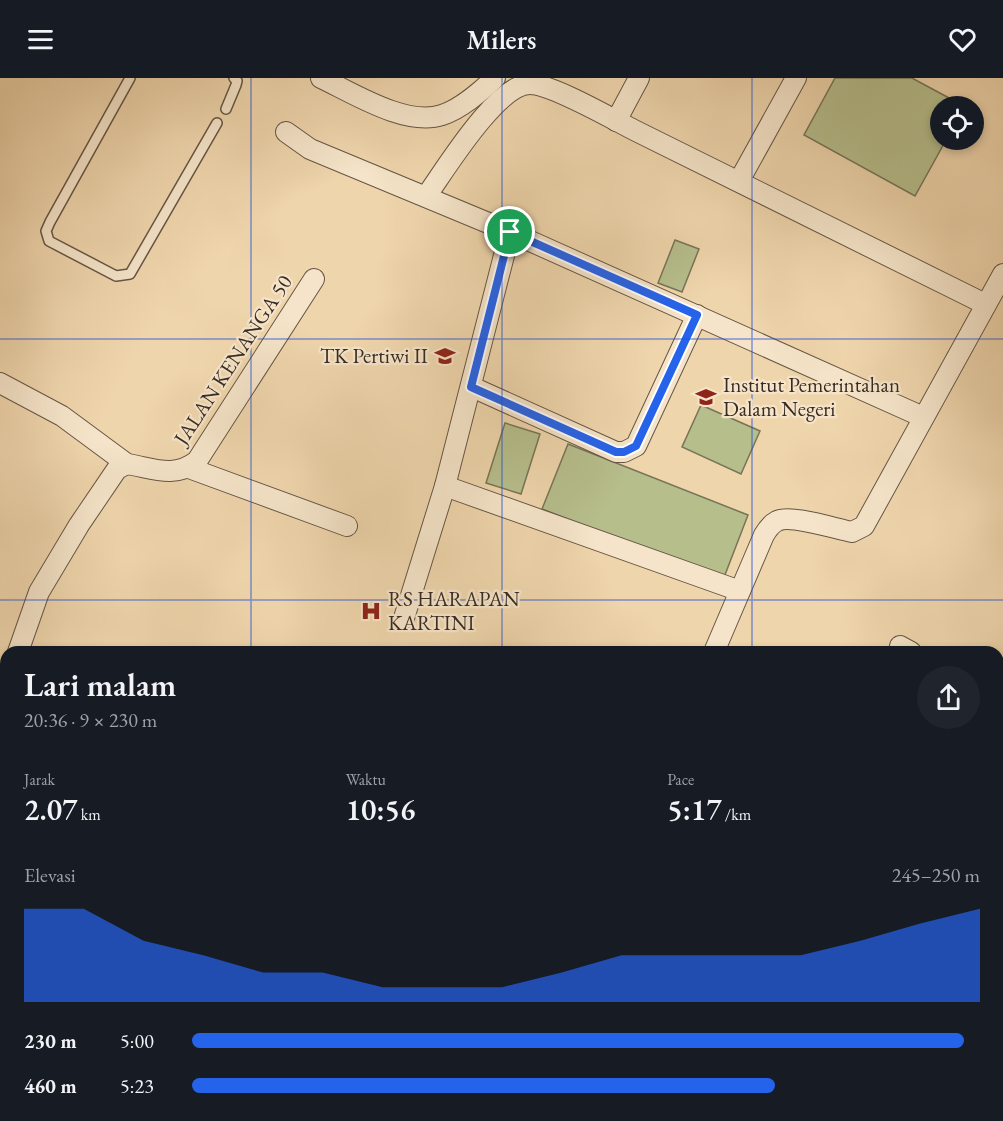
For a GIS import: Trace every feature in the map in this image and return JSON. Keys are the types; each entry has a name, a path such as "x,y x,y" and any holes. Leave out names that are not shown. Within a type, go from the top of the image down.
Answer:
{"street":[{"path":"321,78 391,110 418,119 444,115 457,108 495,78"},
{"path":"616,121 639,78"},
{"path":"739,181 796,78"},
{"path":"427,195 485,115 515,89 529,84 546,88 616,121 985,304"},
{"path":"286,132 310,149 427,195 923,417"},
{"path":"404,618 445,486 510,232"},
{"path":"717,646 764,535 779,519 852,532 864,526 1003,274"},
{"name":"JALAN KENANGA 50","path":"127,464 167,472 189,468 204,455 314,279"},
{"path":"471,387 616,452 624,452 636,446 697,315"},
{"path":"0,383 62,416 127,464 117,469 56,561 39,592 20,646"},
{"path":"189,468 347,526"},
{"path":"445,486 740,591"}],"lane":[{"path":"130,78 50,222 46,231 49,242 116,276 130,274 217,123"},
{"path":"226,109 236,85 234,78"}],"green space":[{"path":"835,78 912,78 945,96 930,96 930,150 940,150 915,196 804,135"},
{"path":"675,240 699,249 682,292 658,283"},
{"path":"701,405 760,431 741,474 682,447"},
{"path":"505,423 540,434 521,494 486,483"},
{"path":"568,444 748,515 723,580 542,509"}],"place":[{"name":"TK Pertiwi II","path":"445,356"},
{"name":"Institut Pemerintahan Dalam Negeri","path":"706,397"},
{"name":"RS HARAPAN KARTINI","path":"371,611"}],"route":[{"path":"510,232 697,315 636,446 630,450 616,452 471,387 510,232"}]}
